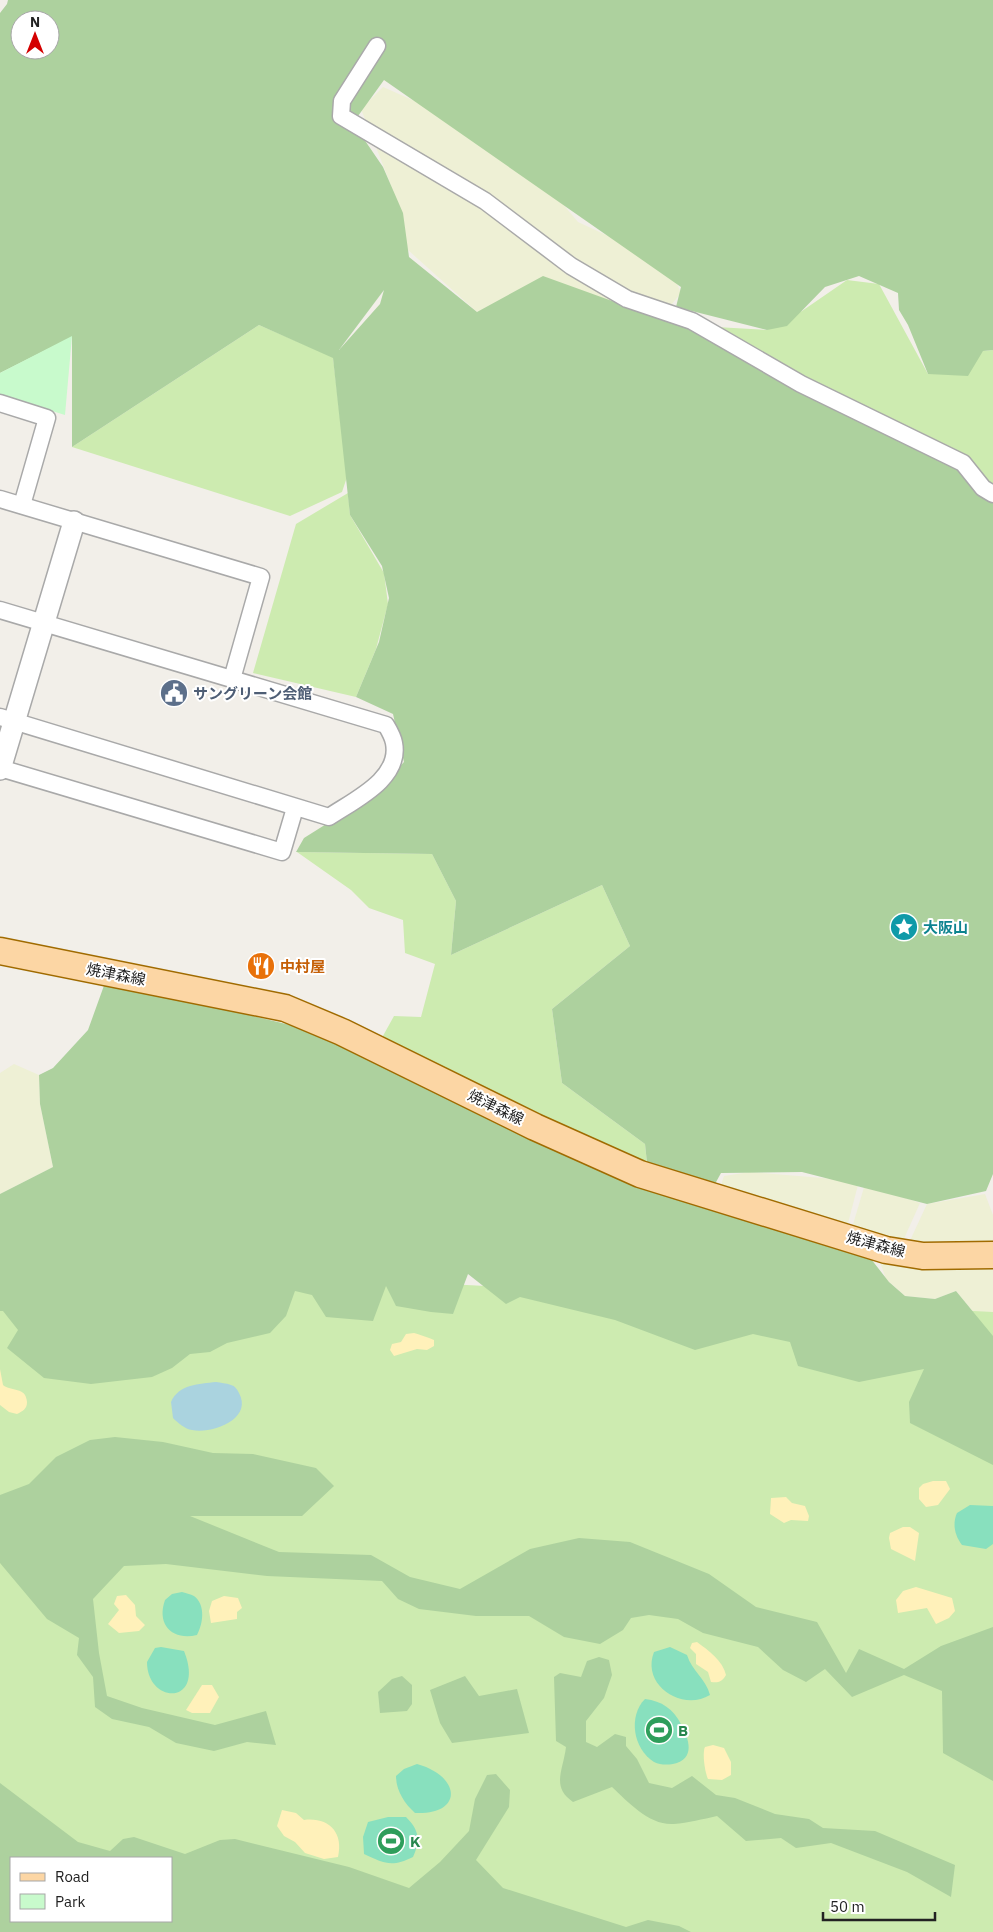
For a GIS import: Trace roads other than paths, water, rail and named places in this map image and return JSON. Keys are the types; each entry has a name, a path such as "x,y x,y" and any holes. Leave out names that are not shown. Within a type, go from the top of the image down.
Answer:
{"main road":[{"name":"焼津森線","path":"0,951 285,1008 342,1032 535,1127 640,1174 886,1250 923,1256 993,1255"}],"street":[{"path":"377,46 342,101 341,116 485,201 571,266 619,295 692,321 801,384 963,463 983,488 993,494"},
{"path":"0,403 47,418 22,505"},
{"path":"0,498 74,522 261,577 232,679"},
{"path":"74,522 42,623 6,719 0,769 282,852 296,808"},
{"path":"0,610 386,725 394,742 394,761 378,784 329,817 6,719"}],"water":[{"path":"216,1382 232,1385 236,1388 242,1402 241,1410 229,1423 210,1430 201,1431 187,1428 173,1418 171,1402 179,1392 190,1386"}],"place":[{"name":"サングリーン会館","path":"174,693"},
{"name":"大阪山","path":"904,927"},
{"name":"中村屋","path":"261,966"},
{"name":"B","path":"659,1730"},
{"name":"K","path":"391,1841"}]}
